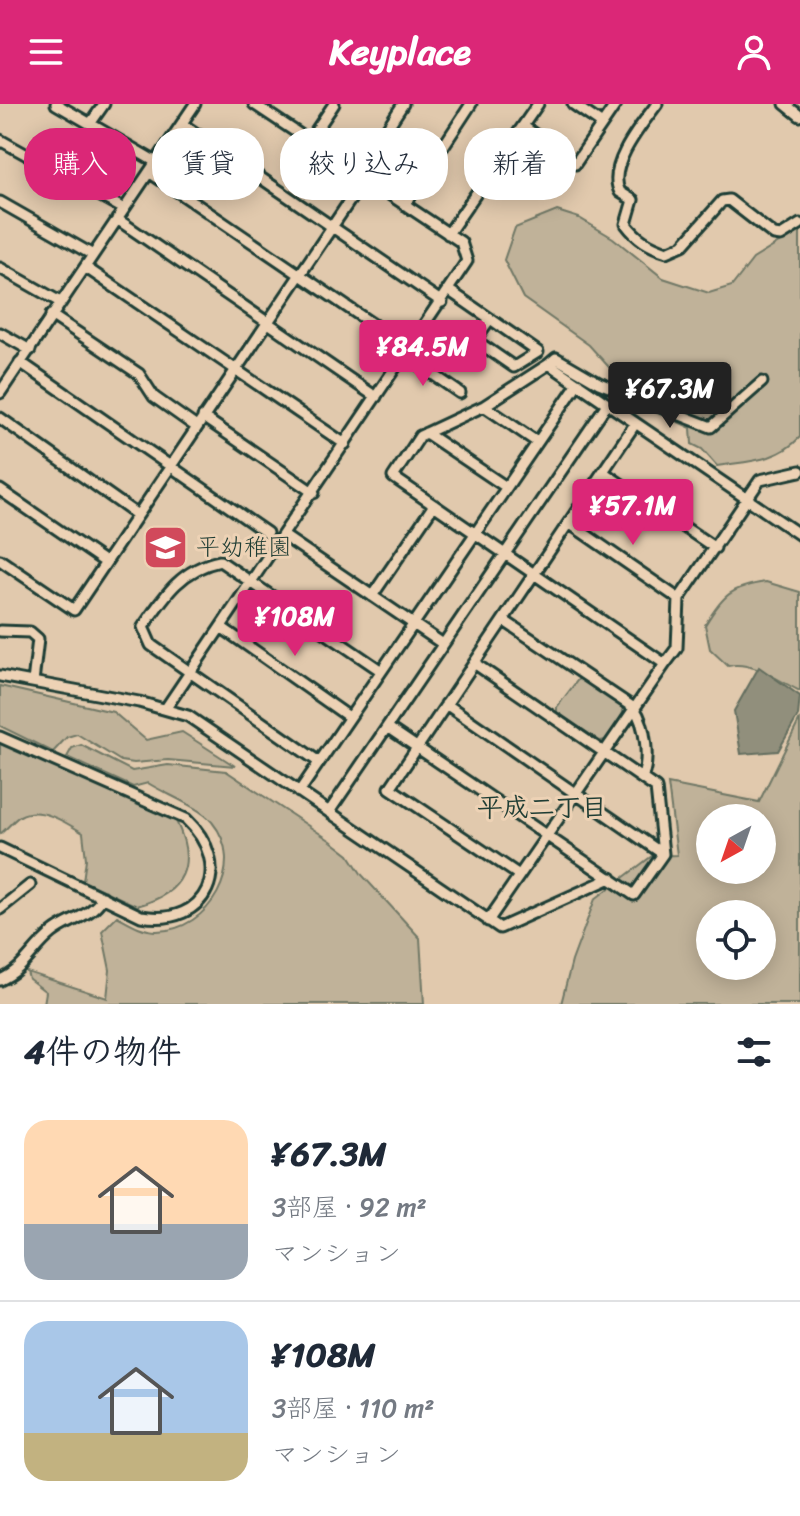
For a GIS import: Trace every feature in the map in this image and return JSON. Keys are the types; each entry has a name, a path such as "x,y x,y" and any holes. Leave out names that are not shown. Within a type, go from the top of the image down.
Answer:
{"street":[{"path":"56,104 152,160"},
{"path":"90,124 104,104"},
{"path":"179,128 195,104"},
{"path":"318,128 334,104"},
{"path":"389,128 403,104"},
{"path":"405,205 471,104"},
{"path":"448,234 538,104"},
{"path":"573,104 602,124"},
{"path":"523,126 575,164 616,104"},
{"path":"657,104 621,159 616,175 615,183 620,192 633,200 626,224 632,233 647,245 667,252 683,245 722,201 729,200 774,235 781,236 800,224"},
{"path":"785,104 800,116"},
{"path":"261,106 291,128"},
{"path":"182,124 442,302"},
{"path":"0,140 124,209"},
{"path":"0,393 152,168"},
{"path":"149,172 300,274 460,393"},
{"path":"0,560 74,610 349,200"},
{"path":"166,708 314,493 467,261 461,242 398,200"},
{"path":"0,202 93,255"},
{"path":"117,219 376,397"},
{"path":"85,267 345,444"},
{"path":"0,268 60,302"},
{"path":"450,291 538,352 514,367 475,340 490,319"},
{"path":"51,315 139,374 154,397 195,426"},
{"path":"0,333 30,350"},
{"path":"665,664 393,477 420,436 484,406 556,358 609,387 711,427 762,382"},
{"path":"20,362 267,533"},
{"path":"549,364 800,535"},
{"path":"299,792 578,383"},
{"path":"329,812 607,404"},
{"path":"484,406 537,442"},
{"path":"203,417 314,493"},
{"path":"0,418 136,514"},
{"path":"519,875 390,788 635,424"},
{"path":"426,433 506,487"},
{"path":"488,921 677,648 679,599 747,498 760,480 800,471"},
{"path":"603,472 715,548"},
{"path":"0,490 105,562"},
{"path":"372,596 434,505"},
{"path":"569,523 679,599"},
{"path":"284,536 443,644"},
{"path":"319,762 151,645 143,627 168,590 198,566 220,561 380,670"},
{"path":"503,620 634,708 639,715 648,765 642,778"},
{"path":"221,627 349,717"},
{"path":"0,631 30,632 38,639 33,682"},
{"path":"387,727 634,895 663,854 659,794 642,778 474,663"},
{"path":"0,676 166,708 203,725 500,928 611,878"},
{"path":"446,704 663,854"},
{"path":"0,737 186,819 203,835 211,854 212,878 203,895 177,917 160,920 141,916 0,848"},
{"path":"0,909 30,885"},
{"path":"0,980 19,969 53,932 96,908 103,897"}],"shaded area":[{"path":"557,211 579,218 613,238 663,278 709,293 732,286 753,259 800,230 800,437 772,456 717,466 702,449 692,444 691,428 644,406 589,345 523,298 504,260 515,228"},
{"path":"766,582 800,592 800,691 756,669 728,666 710,649 705,625 717,606 736,590"},
{"path":"759,667 800,696 798,716 778,751 741,754 734,711"},
{"path":"580,677 622,707 623,713 606,740 600,741 557,712 557,707"},
{"path":"0,686 113,712 146,740 182,732 235,766 168,760 121,761 77,734 67,737 53,752 0,726"},
{"path":"800,719 800,1004 561,1004 572,961 595,899 652,856 677,855 668,784 759,802"},
{"path":"0,742 176,821 186,851 186,863 176,885 137,906 83,881 86,859 83,833 45,814 20,816 0,834"},
{"path":"81,745 132,771 168,765 226,771 331,841 349,855 362,875 420,938 424,1004 44,1004 46,992 29,979 27,972 107,998 110,970 102,931 117,916 146,930 176,928 193,920 207,908 218,893 224,875 226,857 222,839 207,816 148,783 133,787 67,757 72,748"}],"place":[{"name":"平幼稚園","path":"165,547"}],"district":[{"name":"平成二丁目","path":"542,807"}]}
